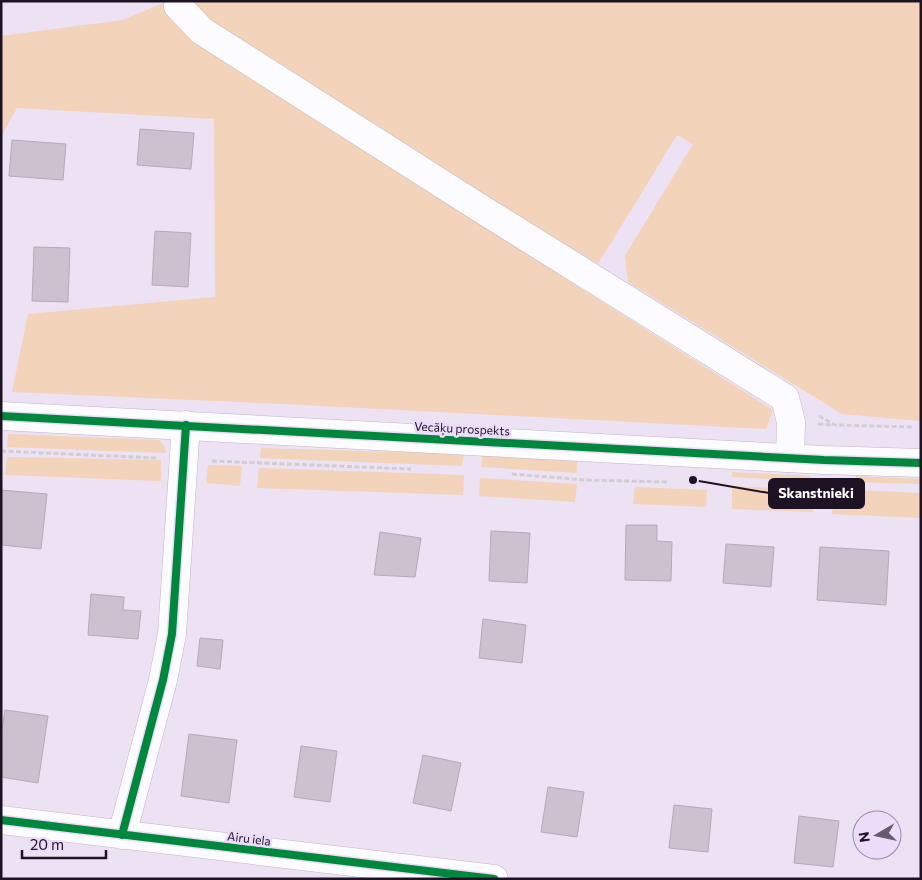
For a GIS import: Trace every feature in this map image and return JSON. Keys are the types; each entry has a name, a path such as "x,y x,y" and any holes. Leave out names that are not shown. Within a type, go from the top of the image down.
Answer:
{"main road":[{"path":"178,6 202,32 785,398 791,422 790,458"},
{"name":"Vecāķu prospekts","path":"1,416 790,458 921,463"},
{"path":"122,835 163,680 172,634 186,425"},
{"name":"Airu iela","path":"1,820 494,879"}],"path":[{"path":"785,398 835,425 913,427"}],"shaded area":[{"path":"168,1 921,1 921,421 842,414 628,282 625,256 693,144 677,135 598,264 577,251 558,274 773,410 766,429 12,392 28,314 215,297 214,119 17,108 1,137 1,36 123,20"},
{"path":"8,434 159,440 164,445 166,453 7,447"},
{"path":"261,448 464,454 462,466 260,458"},
{"path":"482,455 577,461 577,473 482,467"},
{"path":"7,457 161,460 161,481 5,475"},
{"path":"208,465 242,466 240,486 206,483"},
{"path":"259,468 464,475 463,495 257,488"},
{"path":"732,472 810,476 809,481 732,477"},
{"path":"856,476 921,479 921,484 856,482"},
{"path":"480,478 577,484 575,502 479,496"},
{"path":"732,486 814,490 813,512 732,509"},
{"path":"635,487 707,490 706,507 633,504"},
{"path":"835,489 921,493 921,518 832,514"}],"building":[{"path":"140,129 194,133 191,169 137,165"},
{"path":"12,140 66,144 63,180 9,176"},
{"path":"155,231 191,233 188,287 152,285"},
{"path":"34,247 70,248 68,302 32,301"},
{"path":"1,490 47,494 41,549 1,545"},
{"path":"626,525 657,525 657,541 672,542 671,581 625,580"},
{"path":"491,531 530,533 527,583 489,581"},
{"path":"380,532 421,538 415,577 374,575"},
{"path":"726,544 774,547 771,587 723,583"},
{"path":"820,547 889,551 886,605 817,600"},
{"path":"91,594 124,597 123,610 141,611 138,639 88,635"},
{"path":"483,619 526,625 522,663 479,658"},
{"path":"200,638 223,640 220,669 197,666"},
{"path":"5,710 48,716 38,783 1,777 1,735"},
{"path":"189,734 237,740 229,803 181,796"},
{"path":"301,746 337,751 330,802 294,797"},
{"path":"423,755 461,763 451,811 413,803"},
{"path":"548,787 584,792 577,837 541,832"},
{"path":"674,805 712,809 708,852 669,848"},
{"path":"799,816 839,821 833,867 794,863"}],"cycle path":[{"path":"1,416 824,460 921,463"},
{"path":"122,835 163,680 172,634 186,425"},
{"path":"1,820 494,879"}],"place":[{"name":"Skanstnieki","path":"693,480"}]}
